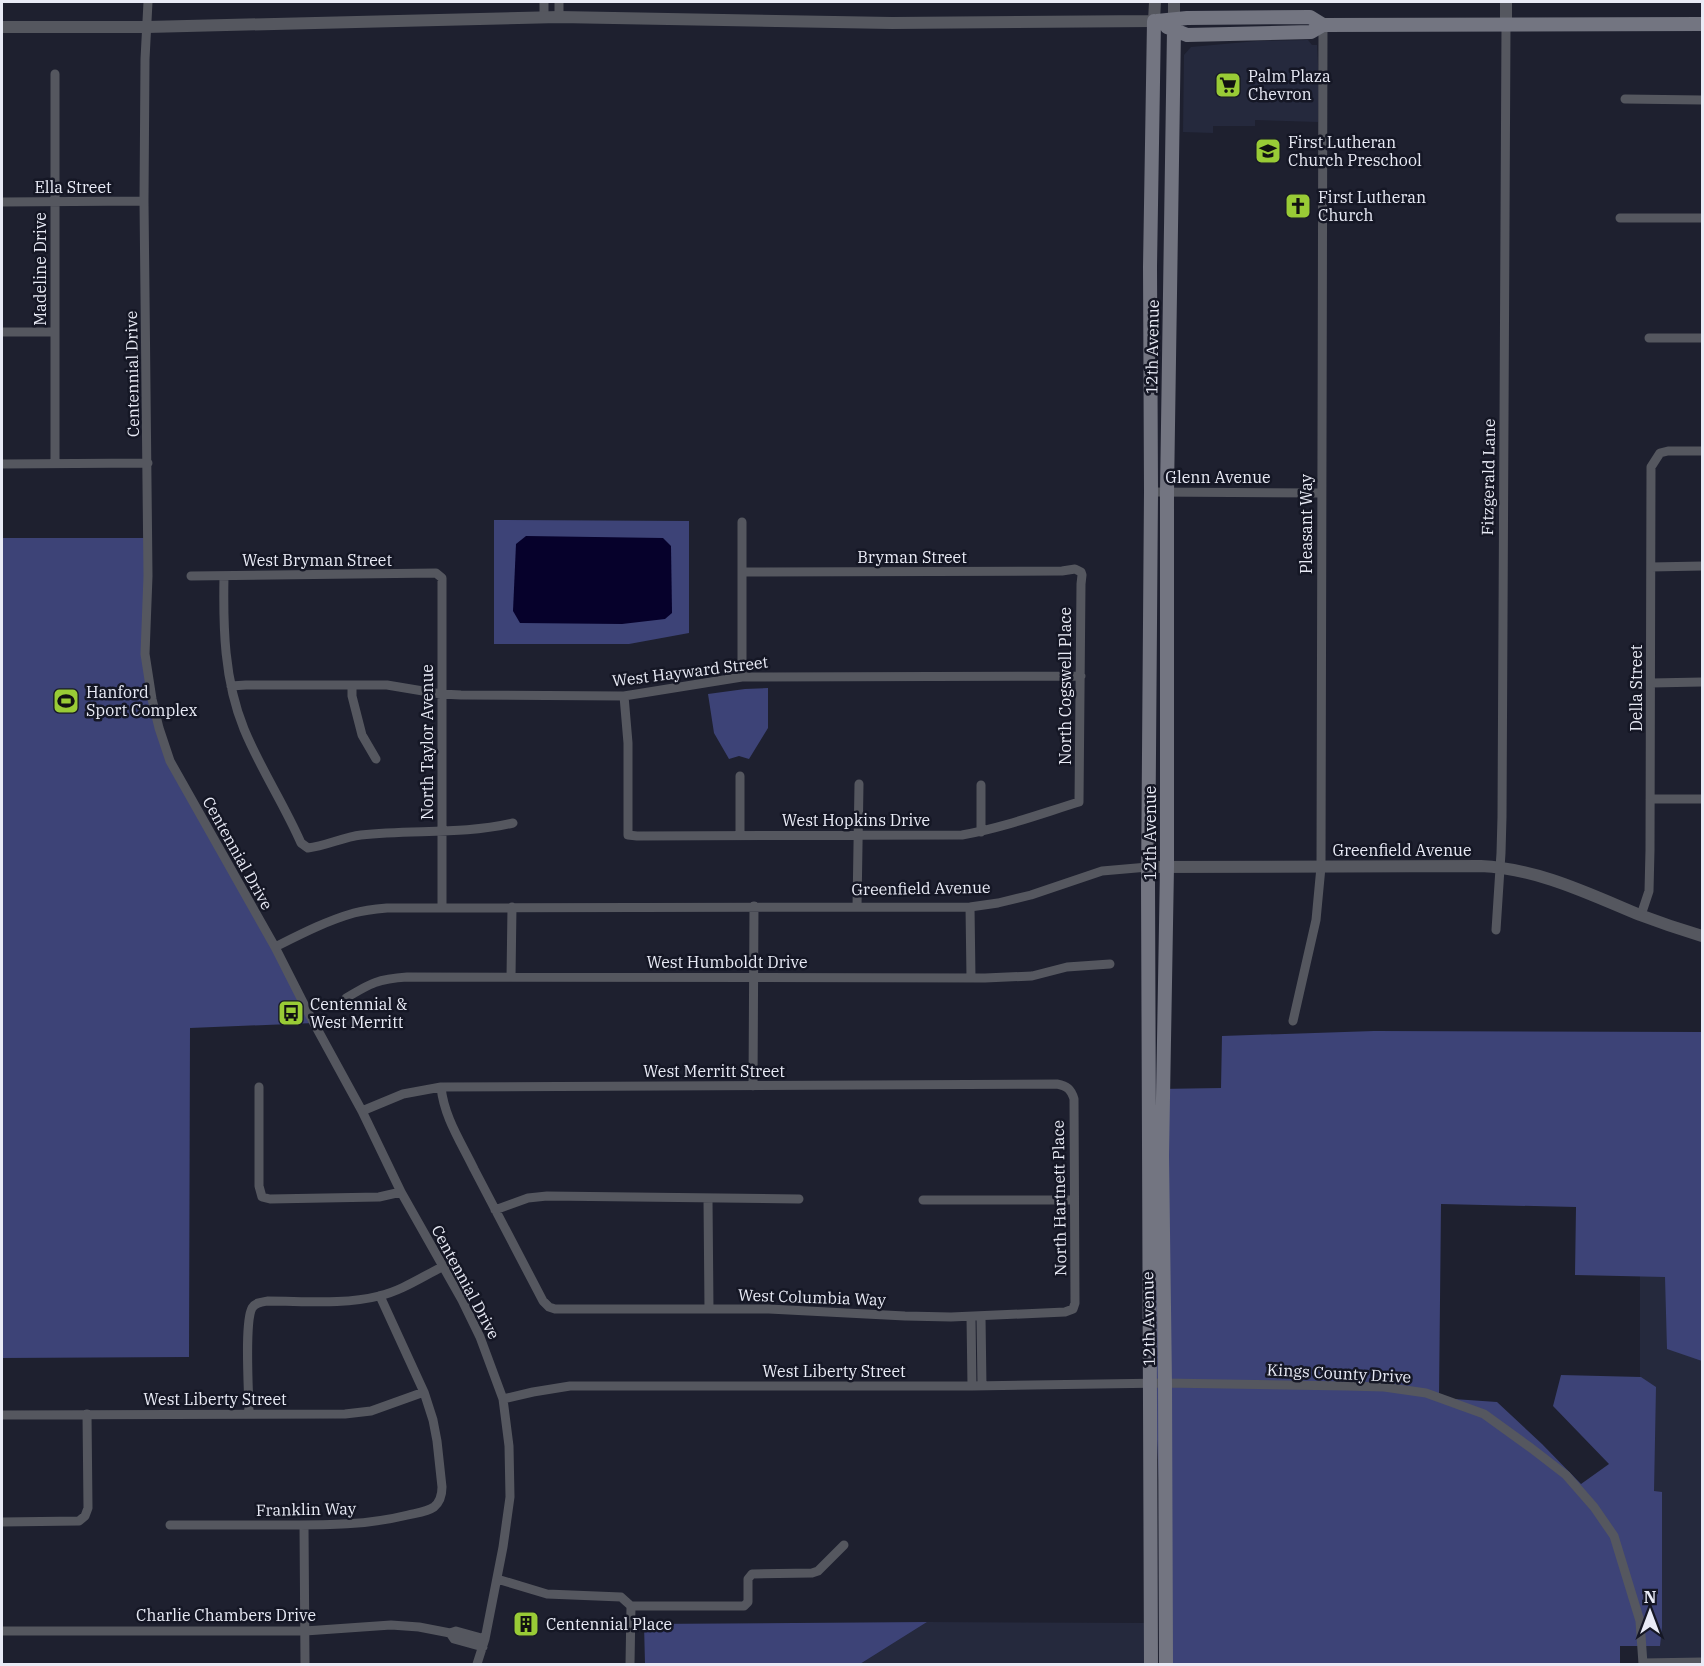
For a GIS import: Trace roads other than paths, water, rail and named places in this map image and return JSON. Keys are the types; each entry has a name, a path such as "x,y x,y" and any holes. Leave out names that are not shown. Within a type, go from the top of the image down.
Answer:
{"main road":[{"path":"1154,21 1174,24 1187,35 1311,32 1323,25 1702,24"},
{"name":"12th Avenue","path":"1151,1665 1148,867 1150,267 1154,21"},
{"name":"12th Avenue","path":"1166,1665 1162,1156 1167,867 1167,492 1174,24"},
{"path":"1151,1633 1156,1640 1159,1665"}],"street":[{"name":"Centennial Drive","path":"148,2 144,201 148,464 145,654 152,699 170,761 275,947 362,1110 401,1192 462,1300 480,1337 503,1399 509,1446 510,1497 497,1579 484,1643 477,1665"},
{"path":"544,2 544,18"},
{"path":"559,2 559,17"},
{"name":"12th Avenue","path":"1154,21 1155,2"},
{"name":"12th Avenue","path":"1174,2 1174,24"},
{"path":"1506,2 1506,25"},
{"path":"2,27 147,27 559,17 892,23 1154,21"},
{"name":"Pleasant Way","path":"1293,1021 1316,920 1321,867 1323,25"},
{"name":"Fitzgerald Lane","path":"1496,930 1502,817 1506,25"},
{"name":"Madeline Drive","path":"55,74 55,464"},
{"path":"1625,99 1702,100"},
{"name":"Ella Street","path":"2,202 144,201"},
{"path":"1620,218 1702,218"},
{"path":"2,332 54,332"},
{"path":"1649,338 1702,338"},
{"name":"Della Street","path":"1641,915 1648,891 1651,466 1660,453 1702,451"},
{"path":"2,464 148,464"},
{"name":"Glenn Avenue","path":"1151,492 1321,493"},
{"path":"742,522 742,677"},
{"path":"1651,567 1702,566"},
{"name":"Bryman Street","path":"742,572 1062,571 1075,569 1081,572"},
{"name":"North Cogswell Place","path":"1079,802 1081,572"},
{"name":"West Bryman Street","path":"191,576 436,573 442,578"},
{"path":"224,576 224,648 231,686 243,727 301,843 308,848 359,835 442,832 492,828 513,823"},
{"name":"North Taylor Avenue","path":"442,578 442,906"},
{"name":"West Hayward Street","path":"231,686 387,685 441,694 624,696 742,677 1081,676"},
{"path":"1651,683 1702,682"},
{"path":"352,685 352,696 362,735 376,759"},
{"name":"West Hopkins Drive","path":"624,696 628,835 962,835 981,832 1079,802"},
{"path":"740,776 740,835"},
{"path":"857,907 859,784"},
{"path":"981,785 981,832"},
{"path":"1650,799 1702,799"},
{"name":"Greenfield Avenue","path":"275,947 313,928 357,913 387,908 442,906 970,907 1031,895 1102,871 1148,867 1499,867 1519,870 1564,883 1641,915 1702,936"},
{"path":"753,1086 754,906"},
{"path":"511,977 512,907"},
{"path":"970,907 971,978"},
{"name":"West Humboldt Drive","path":"346,998 373,982 388,978 971,978 1032,976 1067,967 1110,964"},
{"name":"West Merritt Street","path":"362,1110 403,1094 441,1087 1057,1084 1069,1088"},
{"path":"259,1087 259,1186 262,1197 379,1197 401,1192"},
{"path":"441,1087 442,1099 449,1120 495,1210 528,1198 547,1196 799,1199"},
{"name":"North Hartnett Place","path":"1069,1088 1074,1099 1075,1297 1073,1309"},
{"path":"708,1199 709,1309"},
{"path":"923,1200 1074,1200"},
{"name":"West Columbia Way","path":"495,1210 543,1301 549,1307 563,1310 769,1309 905,1316 981,1317 1056,1313 1073,1309"},
{"path":"249,1414 248,1324 253,1307 257,1303 352,1300 380,1296 406,1286 442,1267"},
{"path":"380,1296 424,1392"},
{"path":"971,1317 977,1386"},
{"path":"977,1386 981,1317"},
{"name":"West Liberty Street","path":"503,1399 570,1386 977,1386 1165,1383"},
{"name":"Kings County Drive","path":"1165,1383 1384,1387 1426,1393 1484,1414 1566,1475 1594,1507 1614,1536 1640,1621 1643,1664"},
{"name":"West Liberty Street","path":"2,1415 345,1414 371,1411 424,1392"},
{"name":"Franklin Way","path":"170,1525 304,1525 374,1522 428,1510 439,1502 442,1487 433,1420 424,1392"},
{"path":"2,1522 79,1521 85,1516 88,1508 87,1414"},
{"path":"304,1525 305,1665"},
{"path":"497,1579 547,1594 621,1598 631,1606 744,1606 748,1602 748,1579 752,1574 812,1573 818,1571 844,1545"},
{"path":"630,1665 631,1606"},
{"name":"Charlie Chambers Drive","path":"2,1631 305,1631 391,1625 450,1633 456,1631 484,1643"},
{"path":"1643,1664 1702,1662"}],"place":[{"name":"Palm Plaza Chevron","path":"1228,85"},
{"name":"First Lutheran Church Preschool","path":"1268,151"},
{"name":"First Lutheran Church","path":"1298,206"},
{"name":"Hanford Sport Complex","path":"66,701"},
{"name":"Centennial & West Merritt","path":"291,1013"},
{"name":"Centennial Place","path":"526,1624"}]}
